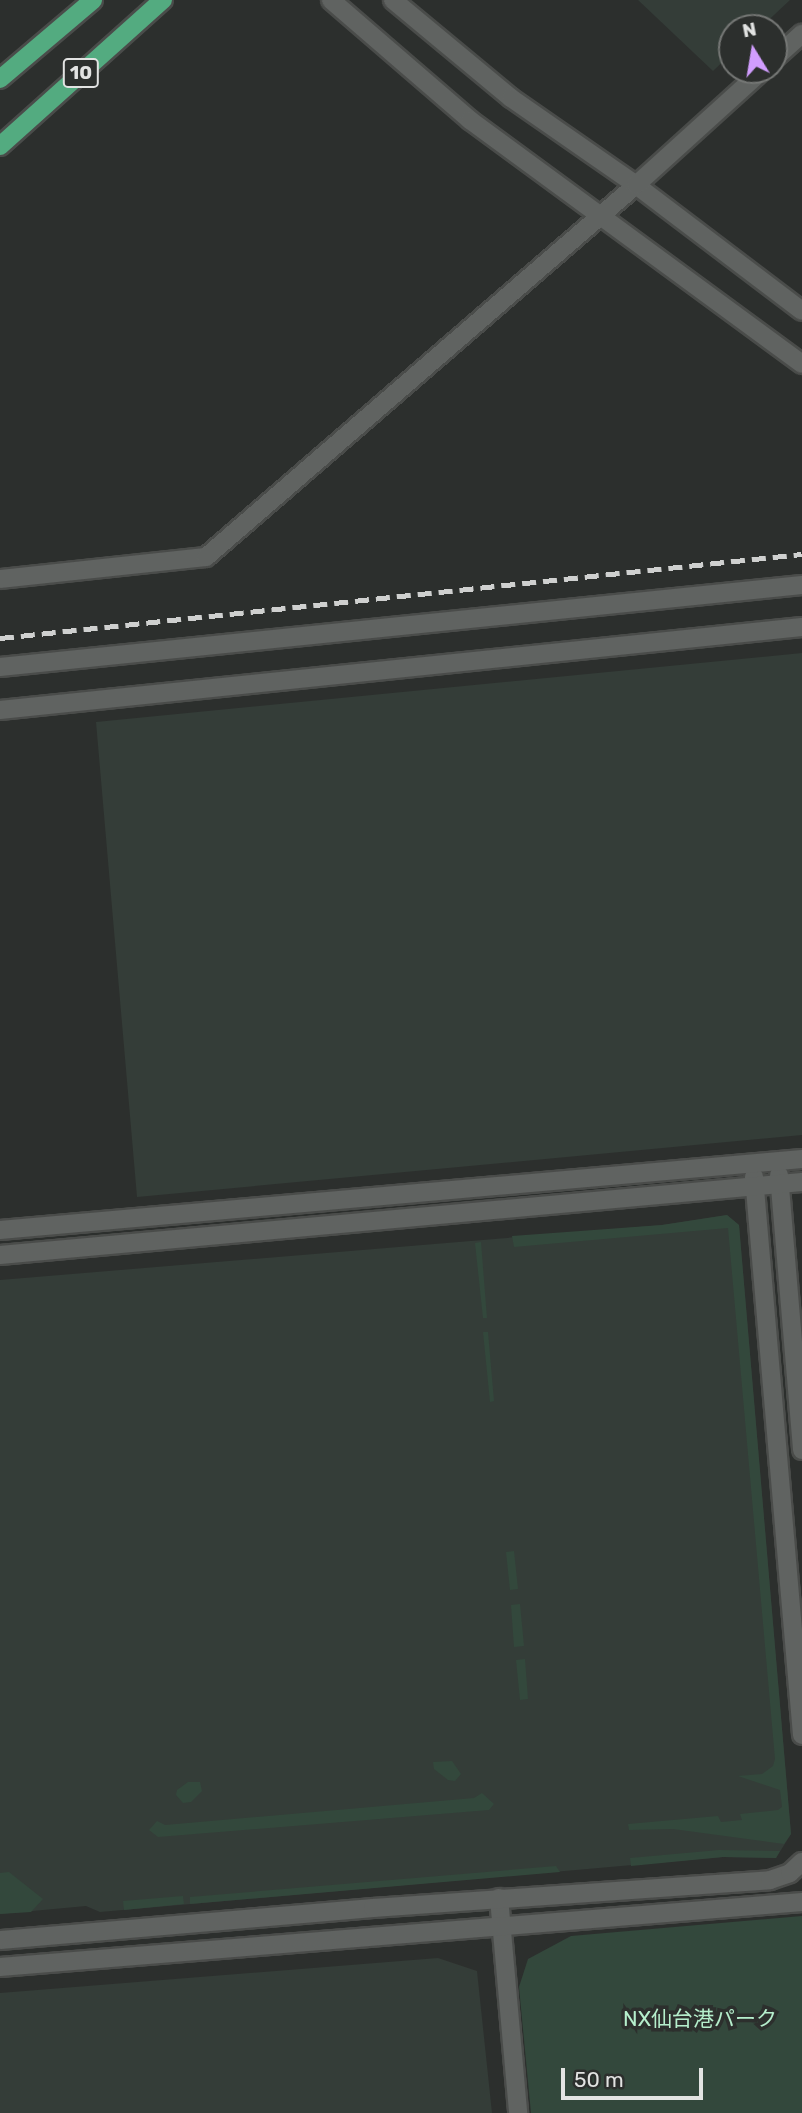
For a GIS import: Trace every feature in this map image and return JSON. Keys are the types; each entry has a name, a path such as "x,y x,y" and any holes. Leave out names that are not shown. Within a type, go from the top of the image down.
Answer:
{"main road":[{"name":"10","path":"0,79 93,0"},
{"name":"10","path":"0,146 163,0"}],"street":[{"path":"331,0 470,120 802,364"},
{"path":"393,0 511,98 636,185 802,311"},
{"path":"788,47 802,34"},
{"path":"0,579 206,557 601,216 747,84"},
{"path":"0,667 802,585"},
{"path":"0,710 802,627"},
{"path":"0,1230 802,1159"},
{"path":"778,1161 802,1450"},
{"path":"753,1163 802,1735"},
{"path":"0,1255 802,1182"},
{"path":"0,1940 499,1898 770,1880 790,1873 802,1862"},
{"path":"499,1898 518,2113"},
{"path":"0,1967 802,1902"}],"shaded area":[{"path":"638,0 790,0 775,14 718,14 718,66 713,71"},
{"path":"802,653 802,1135 137,1197 96,722"},
{"path":"727,1215 739,1225 791,1834 776,1858 723,1857 100,1912 86,1906 0,1914 0,1280 662,1225"},
{"path":"438,1958 477,1971 492,2113 0,2113 0,1993"}],"green space":[{"path":"727,1215 739,1225 791,1834 784,1844 673,1829 629,1830 628,1824 718,1816 721,1822 742,1820 740,1814 778,1810 782,1807 780,1790 738,1776 762,1774 773,1766 775,1759 728,1228 514,1247 512,1236 662,1225"},
{"path":"481,1242 487,1318 483,1318 475,1243"},
{"path":"483,1332 488,1332 494,1401 490,1402"},
{"path":"514,1551 518,1589 510,1590 506,1552"},
{"path":"520,1604 524,1646 514,1647 511,1605"},
{"path":"525,1659 528,1699 520,1700 516,1660"},
{"path":"452,1761 461,1774 455,1781 448,1780 434,1769 433,1762"},
{"path":"188,1782 200,1782 202,1791 191,1802 183,1803 176,1795 177,1790"},
{"path":"482,1793 494,1804 489,1810 158,1837 149,1830 157,1821 165,1825 474,1798"},
{"path":"719,1850 780,1851 776,1858 723,1857 631,1866 630,1858"},
{"path":"556,1866 560,1872 190,1904 190,1897"},
{"path":"9,1872 43,1899 31,1912 0,1914 0,1873"},
{"path":"183,1896 184,1904 124,1910 123,1901"},
{"name":"NX仙台港パーク","path":"802,1916 802,2113 531,2113 519,1987 528,1959 571,1936"}],"railway":[{"path":"0,638 802,554"}]}
